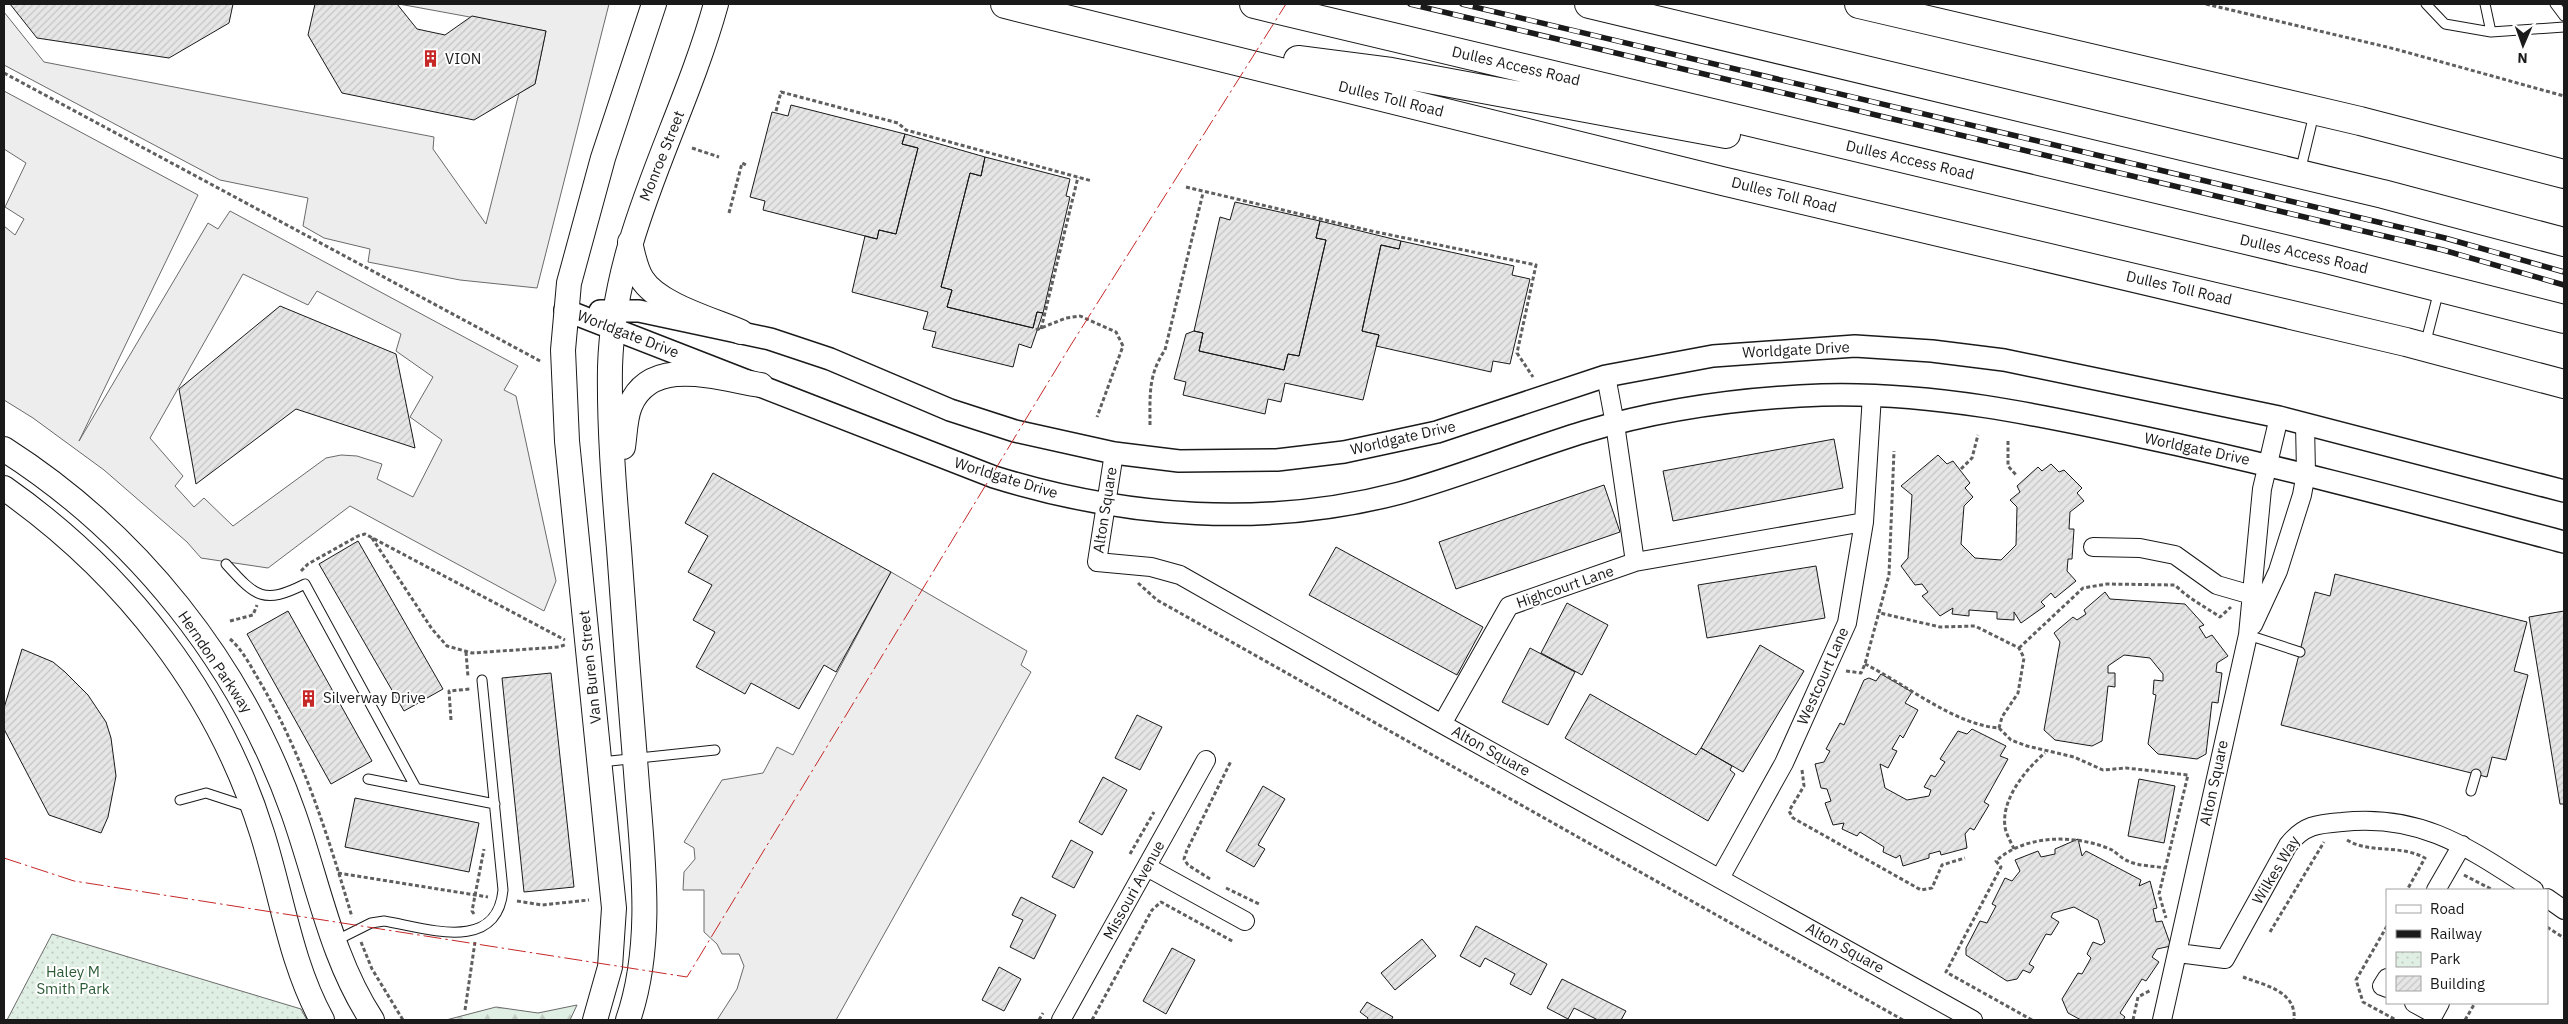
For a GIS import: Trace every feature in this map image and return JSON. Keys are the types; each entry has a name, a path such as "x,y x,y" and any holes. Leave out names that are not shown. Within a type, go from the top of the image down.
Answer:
{"highway":[{"name":"Dulles Toll Road","path":"1005,4 1740,185 2424,347 2564,384"},
{"name":"Dulles Access Road","path":"1254,4 1926,163 2564,319"},
{"path":"1589,4 2300,174 2564,242"},
{"path":"1859,4 2315,110 2564,174"},
{"path":"1152,40 1391,72 1807,150 1926,163"}],"main road":[{"path":"565,310 569,283 590,204 654,4"},
{"name":"Monroe Street","path":"614,320 630,240 650,182 696,71 716,6"},
{"path":"630,240 638,270 646,285 654,292 673,303 741,332"},
{"name":"Van Buren Street","path":"565,310 563,358 565,410 612,886 614,929 610,968 595,1020"},
{"path":"614,320 611,404 615,504 635,758 644,947 638,984 628,1020"},
{"path":"615,504 629,407 637,393 648,382 658,377 677,373 761,386"},
{"name":"Herndon Parkway","path":"4,449 59,487 112,534 159,583 215,656 252,718 281,779 334,941 353,988 372,1020"},
{"name":"Herndon Parkway","path":"4,488 87,555 115,583 153,628 189,677 235,760 254,809 293,955 322,1020"}],"street":[{"name":"Worldgate Drive","path":"565,310 614,320 761,386 994,477 1056,494 1106,504 1173,512 1240,515 1337,506 1401,492 1615,424 1673,410 1744,401 1822,395 1872,395 1950,400 2023,412 2268,464 2564,542"},
{"name":"Worldgate Drive","path":"614,320 639,312 741,332 830,359 983,421 1046,439 1114,453 1211,462 1276,460 1344,452 1437,432 1606,376 1713,356 1855,346 1932,350 2004,360 2305,424 2564,491"},
{"path":"1606,376 1635,562"},
{"name":"Westcourt Lane","path":"1720,878 1784,763 1847,623 1864,522 1872,395"},
{"name":"Alton Square","path":"2162,1020 2248,634 2258,598 2262,489 2279,418"},
{"name":"Alton Square","path":"2258,598 2278,571 2306,474 2305,424"},
{"name":"Alton Square","path":"1114,453 1097,562 1135,565 1180,575 1442,724 1973,1020"},
{"name":"Highcourt Lane","path":"1442,724 1509,606 1635,562 1864,522"},
{"path":"2093,547 2140,548 2175,555 2217,585 2258,598"},
{"name":"Missouri Avenue","path":"1061,1020 1206,760"},
{"name":"Wilkes Way","path":"2178,954 2226,959 2288,845 2299,831 2319,824 2377,819 2418,826 2462,845 2509,883 2530,889"},
{"path":"2437,889 2462,845"},
{"path":"1148,867 1244,921"},
{"path":"2548,899 2564,910"},
{"path":"2416,1004 2434,1014 2439,1004"}],"lane":[{"path":"2426,4 2445,24 2491,32 2564,27"},
{"path":"2485,4 2491,32"},
{"path":"2555,4 2564,16"},
{"path":"2300,174 2315,110"},
{"path":"2424,347 2439,287"},
{"path":"226,564 248,587 262,595 281,596 305,584 416,788"},
{"path":"2248,634 2300,652"},
{"path":"334,941 371,923 384,921 460,933 485,927 497,914 502,890 482,683"},
{"path":"600,762 715,750"},
{"path":"2471,791 2476,774"},
{"path":"368,779 495,804"},
{"path":"180,800 206,793 254,809"}],"path":[{"path":"2206,4 2395,49 2564,96"},
{"path":"4,73 542,362"},
{"path":"776,111 781,92 898,123 906,130 962,147 1092,181"},
{"path":"692,148 719,157"},
{"path":"729,213 742,164 748,166"},
{"path":"1041,329 1078,177"},
{"path":"1186,187 1203,193 1536,265 1517,353 1533,377"},
{"path":"1150,424 1151,378 1164,350 1203,193"},
{"path":"1036,330 1066,318 1080,316 1116,332 1123,346 1097,417"},
{"path":"1961,469 1972,458 1978,435"},
{"path":"2008,441 2008,466 2016,475"},
{"path":"1843,679 1847,670 1861,673 1880,613 1890,558 1894,451"},
{"path":"295,574 308,564 358,536 370,536 570,643 559,647 466,652 447,646 437,636 370,536"},
{"path":"1135,565 1134,576 1139,585 1156,600 1903,1020"},
{"path":"2018,648 2083,588 2107,584 2175,586 2192,602 2203,606 2220,617 2235,604"},
{"path":"230,621 252,615 257,604"},
{"path":"1880,613 1940,627 1975,626 2018,648 2024,658 2018,693 2002,717 1998,728"},
{"path":"466,652 469,689"},
{"path":"1865,664 1983,727 1998,728 2011,740 2046,752 2074,758 2103,770 2126,768 2188,775 2159,894 2168,925"},
{"path":"451,720 449,692 469,689 482,683"},
{"path":"2014,849 2005,826 2008,803 2018,784 2033,763 2046,752"},
{"path":"1217,883 1188,865 1184,859 1231,761"},
{"path":"1801,767 1804,786 1790,811 1794,818 1921,890 1932,888 1942,865 1965,858"},
{"path":"2339,836 2359,847 2403,849 2425,858 2408,889"},
{"path":"2270,932 2327,837"},
{"path":"2032,1020 1946,972 2001,867 1996,861 2014,849 2040,841 2074,838 2113,851 2128,862 2166,868"},
{"path":"477,918 472,911 484,843"},
{"path":"338,873 489,897"},
{"path":"2461,873 2491,889"},
{"path":"1226,887 1259,904"},
{"path":"517,902 542,905 589,900"},
{"path":"1092,1020 1152,910 1161,902 1234,942"},
{"path":"349,906 354,921"},
{"path":"2548,928 2564,938"},
{"path":"465,1010 475,942"},
{"path":"362,944 376,975 403,1020"},
{"path":"2243,977 2280,991 2292,1005 2294,1020"},
{"path":"2133,1020 2138,997 2154,989"},
{"path":"2465,1020 2474,1004"}],"green space":[{"name":"Haley M Smith Park","path":"52,934 301,1009 307,1020 7,1020"},
{"path":"577,1005 570,1020 446,1020 496,1007 538,1013"}],"shaded area":[{"path":"399,4 609,4 537,288 460,280 368,262 370,249 324,238 303,226 308,198 220,180 4,65 4,12 44,62 434,137 433,149 486,224 519,93 535,84 546,31"},
{"path":"4,91 198,195 79,441 208,223 218,229 230,211 518,366 504,390 516,396 556,581 544,611 350,506 268,568 201,558 187,542 104,470 33,418 4,400 4,226 15,235 24,219 5,207 26,163 4,149","holes":["243,274 308,305 317,291 401,334 396,351 433,377 410,417 442,440 413,497 377,479 382,464 357,456 341,455 326,458 233,526 204,498 194,507 175,486 183,476 150,438"]},
{"path":"891,572 1027,651 1021,665 1031,672 836,1020 717,1020 737,989 744,966 739,954 722,954 717,944 704,932 704,890 683,890 684,872 695,859 694,848 684,842 722,780 763,773 777,747 793,755"}],"building":[{"path":"10,4 233,4 229,23 169,58 37,38"},
{"name":"VION","path":"315,4 397,4 417,29 445,35 472,16 546,31 535,84 474,120 342,93 308,35"},
{"path":"791,105 905,134 902,144 918,148 896,234 879,230 877,239 763,210 765,201 750,197 772,112 788,116"},
{"path":"905,134 985,157 981,176 970,173 941,287 952,290 947,307 1033,328 1037,312 1043,313 1031,348 1019,344 1013,367 932,347 936,332 923,329 928,312 852,292 865,236 877,239 879,230 896,234 918,148 902,144"},
{"path":"985,157 1070,179 1066,196 1070,197 1043,313 1037,312 1033,328 947,307 952,290 941,287 970,173 981,176"},
{"path":"1235,202 1320,221 1316,238 1326,240 1299,356 1288,354 1284,370 1199,351 1203,333 1194,331 1220,217 1230,220"},
{"path":"1320,221 1401,241 1399,249 1381,245 1362,331 1379,335 1363,400 1285,383 1281,402 1268,399 1265,414 1183,395 1186,382 1174,379 1186,334 1194,331 1203,333 1199,351 1284,370 1288,354 1299,356 1326,240 1316,238"},
{"path":"1401,241 1514,266 1512,275 1530,279 1510,364 1493,361 1491,372 1376,346 1379,335 1362,331 1381,245 1399,249"},
{"path":"280,306 396,354 415,448 296,409 196,484 179,389"},
{"path":"1834,439 1843,488 1673,521 1663,471"},
{"path":"1938,455 1947,464 1953,461 1970,483 1965,488 1973,497 1964,506 1961,544 1975,558 2001,560 2016,545 2017,507 2010,500 2020,492 2017,486 2038,467 2042,471 2051,464 2059,472 2064,470 2082,488 2077,493 2084,501 2070,512 2069,529 2074,529 2072,559 2068,559 2067,571 2076,581 2055,598 2051,593 2041,602 2045,606 2021,623 2014,612 2014,620 1997,619 1997,612 1969,610 1969,616 1952,614 1953,608 1940,616 1922,596 1928,592 1922,584 1915,585 1901,566 1908,558 1912,495 1901,486"},
{"path":"713,473 891,572 836,672 824,665 799,709 751,683 745,694 696,667 715,632 693,620 712,585 688,572 708,536 685,523"},
{"path":"1604,485 1620,532 1456,589 1439,542"},
{"path":"358,541 443,689 404,711 319,564"},
{"path":"1336,547 1483,627 1457,675 1309,595"},
{"path":"1816,566 1825,618 1707,638 1698,585"},
{"path":"2335,574 2527,622 2514,671 2528,675 2506,760 2492,757 2487,777 2281,725 2315,592 2330,596"},
{"path":"2105,592 2110,599 2185,604 2204,625 2199,627 2206,638 2212,635 2228,656 2217,663 2216,672 2222,673 2218,703 2212,702 2206,754 2197,759 2158,754 2148,744 2156,695 2153,694 2154,680 2163,681 2163,674 2150,658 2124,655 2108,666 2108,673 2115,673 2115,687 2108,686 2102,741 2092,746 2055,740 2044,730 2060,642 2054,633 2073,617 2077,620 2086,614 2084,610"},
{"path":"1567,603 1608,625 1582,675 1541,653"},
{"name":"Silverway Drive","path":"288,611 372,761 331,784 247,634"},
{"path":"2564,611 2564,804 2560,804 2529,617"},
{"path":"1760,645 1804,671 1743,772 1701,748"},
{"path":"1530,648 1575,672 1548,725 1502,702"},
{"path":"22,649 53,662 65,672 88,695 106,722 111,738 116,776 108,817 101,833 49,815 4,729 4,708"},
{"path":"551,673 574,887 524,892 502,678"},
{"path":"1881,674 1912,692 1905,703 1918,710 1903,738 1900,735 1892,749 1897,751 1888,768 1880,764 1885,788 1907,800 1929,796 1931,790 1924,787 1931,775 1935,777 1945,762 1940,759 1958,731 1967,734 1972,729 2006,746 2000,756 2008,759 1984,802 1989,805 1974,830 1970,828 1965,834 1967,848 1941,855 1940,851 1929,854 1929,858 1903,866 1900,855 1896,858 1883,852 1884,847 1860,832 1857,836 1842,829 1844,823 1833,825 1825,803 1831,801 1827,789 1821,788 1815,764 1824,762 1830,751 1826,749 1840,723 1844,725 1864,680 1869,678 1876,681"},
{"path":"1590,694 1696,755 1701,748 1732,766 1730,770 1735,774 1708,821 1565,738"},
{"path":"1137,715 1162,727 1140,770 1115,758"},
{"path":"1103,777 1127,790 1102,835 1079,822"},
{"path":"2139,779 2175,786 2164,843 2128,836"},
{"path":"1263,786 1285,799 1258,845 1265,849 1254,867 1226,851"},
{"path":"355,798 479,823 469,872 345,847"},
{"path":"2078,839 2082,856 2086,851 2141,880 2139,886 2150,881 2157,908 2153,909 2156,922 2162,921 2171,946 2157,949 2152,957 2159,962 2146,981 2142,979 2120,1013 2125,1017 2123,1020 2081,1020 2068,1013 2062,999 2078,973 2082,974 2091,958 2087,954 2093,942 2101,945 2105,942 2098,920 2074,907 2053,913 2051,917 2059,922 2051,935 2046,934 2029,964 2034,967 2030,973 2023,970 2017,979 2007,981 1966,955 1966,948 1980,921 1987,923 1996,906 1992,904 2005,878 2012,881 2020,871 2015,860 2038,851 2041,857 2055,854 2055,849"},
{"path":"1071,840 1093,852 1074,888 1052,877"},
{"path":"1021,897 1056,915 1034,959 1010,947 1023,920 1012,915"},
{"path":"1476,926 1547,964 1531,995 1510,984 1515,974 1485,958 1480,967 1460,956"},
{"path":"1422,939 1436,956 1395,990 1381,973"},
{"path":"1172,948 1195,960 1166,1014 1143,1001"},
{"path":"999,967 1021,979 1004,1011 982,1000"},
{"path":"1562,979 1626,1011 1621,1020 1598,1020 1574,1008 1568,1019 1547,1008"},
{"path":"1367,1002 1393,1017 1391,1020 1367,1020 1368,1018 1360,1012"}],"railway":[{"path":"1410,4 2443,250 2564,285"},
{"path":"1462,4 2445,238 2564,272"}],"power":[{"path":"4,858 74,881 687,977 1069,348 1286,4"}],"place":[{"name":"VION","path":"431,59"},
{"name":"Silverway Drive","path":"309,698"}]}
